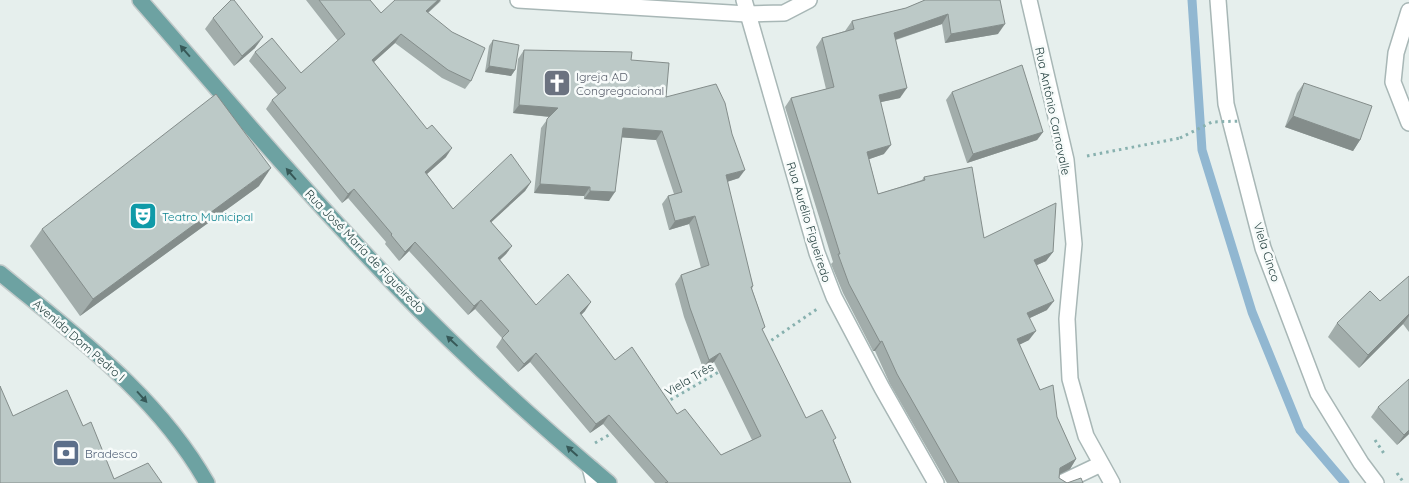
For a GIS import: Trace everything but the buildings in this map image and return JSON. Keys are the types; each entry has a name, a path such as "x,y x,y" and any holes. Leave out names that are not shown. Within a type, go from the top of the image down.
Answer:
{"main road":[{"name":"Rua José Maria de Figueiredo","path":"140,0 300,184 390,280 575,455 609,483"},
{"name":"Avenida Dom Pedro I","path":"0,273 116,369 166,424 197,464 207,483"}],"street":[{"path":"518,0 745,7 784,13 810,0"},
{"name":"Rua Antônio Carnavalle","path":"1029,0 1066,160 1074,244 1067,319 1070,379 1086,436 1112,483"},
{"name":"Viela Cinco","path":"1218,0 1226,104 1263,248 1318,393 1361,463 1376,483"},
{"name":"Rua Aurélio Figueiredo","path":"745,7 817,253 834,297 882,388 936,483"},
{"path":"1409,11 1396,53 1393,82 1409,123"},
{"path":"1062,483 1101,464"},
{"path":"590,467 594,483"}],"path":[{"path":"1240,112 1244,130"},
{"path":"1066,160 1180,138 1212,122 1241,121"},
{"path":"765,345 834,297"},
{"name":"Viela Três","path":"662,405 731,365"},
{"path":"575,455 618,430"},
{"path":"1371,434 1387,458"},
{"path":"1393,467 1404,483"}],"waterway":[{"path":"1192,0 1202,150 1252,312 1300,430 1345,483"}],"place":[{"name":"Igreja AD Congregacional","path":"557,83"},
{"name":"Teatro Municipal","path":"143,216"},
{"name":"Bradesco","path":"66,453"}]}
